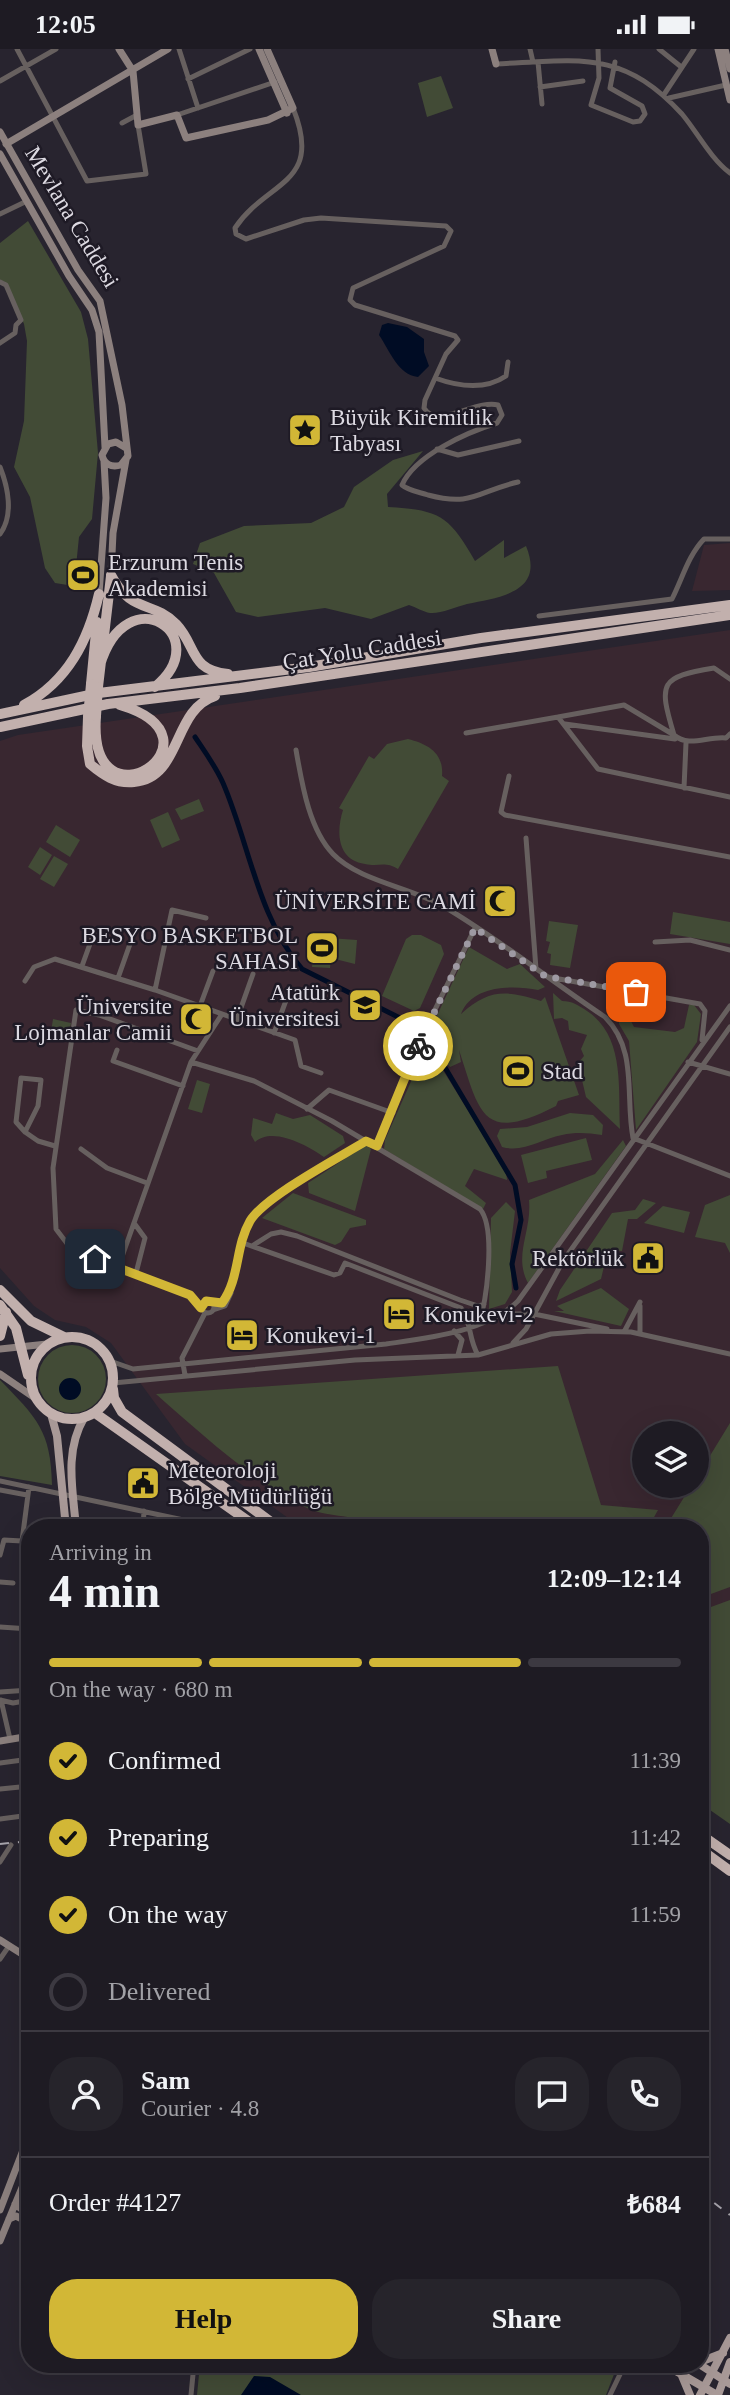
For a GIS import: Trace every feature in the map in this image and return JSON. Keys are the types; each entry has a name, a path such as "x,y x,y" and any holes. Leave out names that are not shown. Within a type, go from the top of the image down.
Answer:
{"highway":[{"path":"100,665 111,575"},
{"path":"111,575 127,599 178,626 192,654 207,669 239,676"},
{"path":"99,594 95,685 87,746 90,764 115,781 145,781 160,771 195,707 206,699 240,688"},
{"path":"5,713 46,691 66,670 84,645 99,594"},
{"name":"Çat Yolu Caddesi","path":"5,713 100,693 239,676 481,638 730,605"},
{"name":"Çat Yolu Caddesi","path":"0,727 116,703 240,688 730,615"},
{"path":"95,685 110,638 119,628 136,618 158,620 171,630 177,645 177,658 166,677 155,687"},
{"path":"92,716 95,747 101,761 114,771 130,775 145,771 160,754 163,732 156,721 141,711 116,703"},
{"path":"0,1290 31,1321 64,1337 88,1340 107,1356 114,1398 122,1412 267,1519"},
{"path":"0,1336 3,1308"},
{"path":"3,1308 22,1347 35,1398 51,1414 73,1420 95,1413 103,1406 113,1385"},
{"path":"30,1384 33,1362 47,1344 64,1337"},
{"path":"95,1413 246,1519"},
{"path":"709,1840 730,1855"},
{"path":"709,1856 730,1871"}],"main road":[{"path":"51,1414 65,1519"},
{"path":"75,1519 71,1457 74,1435 84,1418"},
{"path":"702,2391 730,2338"},
{"path":"709,2359 723,2353"},
{"path":"678,2373 702,2391 717,2395 727,2382 730,2362"},
{"path":"709,2369 727,2382"},
{"path":"682,2376 690,2395"}],"street":[{"path":"17,49 87,181 146,174 133,71 119,49"},
{"path":"0,81 56,49"},
{"path":"179,49 198,108"},
{"path":"188,79 250,49"},
{"path":"259,49 277,81 302,139 294,173 281,188 249,208 235,228 236,234 246,239 321,218 446,226 451,231 444,246 353,288 350,300 355,305 455,336 458,340 446,354 424,408 432,417 483,402 498,405 502,415 497,423 474,430 437,449 404,480 405,488 460,501 479,498 518,482"},
{"path":"267,49 277,81"},
{"path":"492,49 496,64 600,59 615,62 653,82 730,173"},
{"path":"530,49 535,62 542,104"},
{"path":"598,49 599,78 592,105 633,122 640,121 645,114 642,106 610,88 615,62"},
{"path":"659,49 680,66"},
{"path":"667,96 680,66 692,49"},
{"path":"718,49 730,100"},
{"path":"725,49 730,69"},
{"path":"6,144 165,50"},
{"path":"138,125 177,115 277,81"},
{"path":"540,87 583,81"},
{"path":"667,96 726,85"},
{"path":"177,115 186,138 290,111"},
{"path":"122,123 137,115"},
{"name":"Mevlana Caddesi","path":"0,132 78,270 100,301 122,405 126,448"},
{"name":"Mevlana Caddesi","path":"0,154 69,276 92,310 99,333 105,447"},
{"path":"0,214 27,201"},
{"path":"69,276 78,270"},
{"path":"0,282 7,285 21,320 16,325 15,333 0,343"},
{"path":"435,378 474,386 506,376 508,362"},
{"path":"437,449 451,454 465,454 519,441"},
{"path":"99,594 106,498 105,447 116,442 126,448 127,460 113,533 111,575"},
{"path":"104,460 117,467 127,460"},
{"path":"0,467 5,479 9,514 0,534"},
{"path":"539,616 672,599 685,573 689,555 705,539 730,539"},
{"path":"676,737 664,696 667,685 676,675 714,668 730,680"},
{"path":"466,733 624,705 686,743 729,737"},
{"path":"558,717 598,769 730,797"},
{"path":"565,724 676,737"},
{"path":"684,789 686,743"},
{"path":"296,750 310,809 321,840 333,855 360,872 440,904 605,1017 622,1039 626,1049 629,1117 633,1138"},
{"path":"509,776 501,812 505,815 730,857"},
{"path":"526,838 536,969"},
{"path":"155,990 172,910 206,918"},
{"path":"377,1146 393,1113 426,1028 475,928"},
{"path":"82,966 95,930"},
{"path":"655,942 690,940 730,950"},
{"path":"118,978 130,944"},
{"path":"25,981 34,967 49,960 82,966 295,1041 301,1066 321,1073"},
{"path":"201,1006 213,971"},
{"path":"237,1019 253,974"},
{"path":"545,976 701,1004 705,1011 702,1044"},
{"path":"274,1033 288,995"},
{"path":"505,1314 518,1301 730,1006"},
{"path":"198,1051 99,1015 76,1010 55,1146 52,1204 56,1230 72,1250 190,1295 203,1311"},
{"path":"118,1268 191,1062 222,1014"},
{"path":"511,1345 526,1329 563,1261 700,1065 730,1027"},
{"path":"117,1050 113,1062 183,1086"},
{"path":"191,1062 254,1081 377,1146 480,1209 487,1217 487,1288 479,1323"},
{"path":"688,1062 730,1074"},
{"path":"25,1132 38,1106 41,1080 21,1078 16,1122 25,1132 38,1142 55,1146"},
{"path":"307,1109 329,1090 393,1113"},
{"path":"633,1138 730,1176"},
{"path":"203,1311 225,1306 232,1290 250,1220 262,1209 366,1141"},
{"path":"81,1149 107,1168 146,1183"},
{"path":"587,1206 597,1212"},
{"path":"134,1223 145,1238 135,1273"},
{"path":"252,1246 263,1237 282,1232 349,1254 460,1300 478,1306 484,1304"},
{"path":"243,1243 334,1275 340,1273 349,1254"},
{"path":"345,1263 460,1308 470,1326 469,1337 478,1355"},
{"path":"184,1375 182,1358 205,1302 222,1303 232,1290"},
{"path":"628,1332 640,1302 640,1333"},
{"path":"212,1303 213,1310"},
{"path":"107,1356 113,1362 133,1369 421,1339 505,1314 534,1314 640,1333 730,1354"},
{"path":"454,1331 462,1340 458,1355"},
{"path":"113,1385 184,1375 355,1360 478,1355 551,1334 628,1332"},
{"path":"0,1349 47,1344"},
{"path":"0,1374 35,1398"},
{"path":"0,1481 29,1486 63,1497 180,1519"},
{"path":"24,1519 29,1486"},
{"path":"0,1490 27,1496"},
{"path":"144,1511 144,1519"},
{"path":"0,1555 4,1540 21,1541"},
{"path":"0,1582 13,1583"},
{"path":"0,1627 21,1628"},
{"path":"0,1692 21,1691"},
{"path":"10,1739 1,1700 21,1702"},
{"path":"0,1741 21,1737"},
{"path":"0,1763 21,1760"},
{"path":"0,1789 21,1787"},
{"path":"0,1819 21,1816"},
{"path":"0,1861 11,1845"},
{"path":"0,1940 21,1953"},
{"path":"0,1959 9,1946"},
{"path":"0,2210 21,2155"},
{"path":"0,2241 21,2190"},
{"path":"15,2204 21,2209"},
{"path":"9,2220 16,2216 21,2218"},
{"path":"191,2395 193,2373"},
{"path":"610,2395 621,2373"}],"shaded area":[{"path":"730,543 730,590 692,591 704,545"},
{"name":"Atatürk Üniversitesi","path":"730,630 730,1805 709,1790 709,1519 289,1519 185,1444 111,1343 86,1327 55,1320 34,1306 0,1268 0,741 18,735"}],"green space":[{"path":"441,76 453,108 427,117 418,83"},
{"path":"28,221 81,312 88,339 98,453 92,519 79,537 74,586 55,583 45,568 30,497 14,467 24,421 27,341 24,324 5,282 0,280 0,243"},
{"path":"423,451 387,494 388,507 419,510 441,518 458,534 475,561 504,540 504,558 526,546 530,573 525,583 516,590 506,595 434,613 409,605 371,619 325,608 258,617 236,612 214,573 193,564 200,543 244,526 311,523 344,507 354,487 393,460"},
{"path":"408,739 433,751 440,761 442,776 449,781 398,869 389,865 370,865 356,861 349,857 341,844 343,810 339,808 369,756 374,759 387,744"},
{"path":"199,799 204,811 181,820 175,809"},
{"path":"168,812 180,840 162,848 150,820"},
{"path":"56,825 80,840 70,857 46,842"},
{"path":"40,847 52,855 40,875 28,867"},
{"path":"54,856 68,864 54,887 40,879"},
{"path":"673,912 730,922 730,944 670,934"},
{"path":"549,921 578,925 570,968 550,965 551,954 547,953 550,942 546,941"},
{"path":"412,935 421,935 441,945 444,954 420,1008 414,1011 382,996 406,939"},
{"path":"315,937 357,940 355,964 331,958 330,968 312,967"},
{"name":"Stad","path":"469,947 507,969 520,964 545,987 538,990 506,988 484,992 466,1004 461,1014 480,1000 498,994 518,995 541,1001 545,997 579,1095 558,1101 556,1106 531,1117 513,1122 498,1122 479,1106 459,1050 461,1062 450,1067 426,1039"},
{"path":"553,993 562,1001 587,1011 608,1034 617,1064 620,1129 586,1097 578,1063 584,1056 581,1049 587,1035 569,1030 568,1021 562,1018 554,1019"},
{"path":"689,1005 694,1005 701,1014 697,1042 636,1130 629,1041 619,1024 619,1015 628,1015 634,1027 675,1032 684,1028"},
{"path":"53,1019 71,1023 67,1042 50,1038"},
{"path":"429,1048 506,1171 507,1180 474,1169 465,1186 486,1203 483,1209 384,1149 385,1140 425,1050"},
{"path":"197,1080 210,1084 202,1113 188,1109"},
{"path":"276,1113 293,1119 310,1115 343,1136 345,1143 324,1157 300,1143 281,1137 271,1136 255,1142 251,1135 253,1118 272,1124"},
{"path":"570,1113 593,1115 603,1125 602,1135 567,1134 518,1148 502,1147 497,1136 500,1129 527,1127"},
{"path":"586,1138 592,1160 546,1171 547,1178 528,1183 521,1155"},
{"path":"623,1140 626,1146 528,1283 522,1263 529,1200 595,1174"},
{"path":"366,1145 371,1149 355,1211 309,1193 308,1183"},
{"path":"293,1193 366,1220 366,1225 350,1228 341,1242 335,1245 262,1218"},
{"path":"730,1195 730,1253 725,1243 695,1237 705,1205"},
{"path":"643,1199 656,1203 637,1219 628,1219 622,1251 608,1250 601,1279 556,1301 560,1290 612,1213 635,1210"},
{"path":"506,1202 515,1211 510,1253 512,1292 505,1304 489,1309 491,1218"},
{"path":"663,1206 690,1212 684,1233 644,1223"},
{"path":"601,1288 629,1309 621,1326 554,1311 564,1311 557,1306"},
{"path":"72,1345 85,1347 96,1355 104,1366 104,1392 96,1403 85,1411 72,1413 59,1411 48,1403 40,1392 38,1379 40,1366 48,1355 59,1347"},
{"path":"558,1366 601,1505 658,1510 653,1519 358,1519 326,1514 288,1498 248,1471 156,1394"},
{"path":"0,1380 40,1427 49,1451 52,1485 0,1476"},
{"path":"730,1423 730,1587 709,1595 709,1519 671,1519 684,1498 709,1498 709,1457"},
{"path":"730,1600 730,1824 709,1809 709,1608"},
{"path":"199,2373 615,2373 606,2395 197,2395"}],"water":[{"path":"388,323 407,327 424,339 424,352 429,366 418,377 400,367 379,335 382,325"},
{"path":"66,1378 74,1378 81,1385 81,1393 74,1400 66,1400 59,1393 59,1385"},
{"path":"254,2376 270,2377 301,2395 241,2395"}],"waterway":[{"path":"195,737 223,783 265,904 287,949 302,969 412,1024 431,1044 515,1185 521,1220 512,1264 516,1288"}],"railway":[{"path":"0,1844 21,1842"},
{"path":"709,2199 730,2215"}],"way so far":[{"path":"418,1046 475,928 545,976 636,992"}],"place":[{"name":"Büyük Kiremitlik Tabyası","path":"305,430"},
{"name":"Erzurum Tenis Akademisi","path":"83,575"},
{"name":"ÜNİVERSİTE CAMİ","path":"500,901"},
{"name":"BESYO BASKETBOL SAHASI","path":"322,948"},
{"name":"Atatürk Üniversitesi","path":"365,1005"},
{"name":"Üniversite Lojmanlar Camii","path":"196,1019"},
{"name":"Stad","path":"518,1071"},
{"name":"Rektörlük","path":"648,1258"},
{"name":"Konukevi-2","path":"399,1314"},
{"name":"Konukevi-1","path":"242,1335"},
{"name":"Meteoroloji Bölge Müdürlüğü","path":"143,1483"}],"route":[{"path":"95,1259 190,1295 201,1308 206,1301 222,1303 232,1290 250,1220 295,1185 366,1141 377,1146 393,1113 418,1046"}]}
